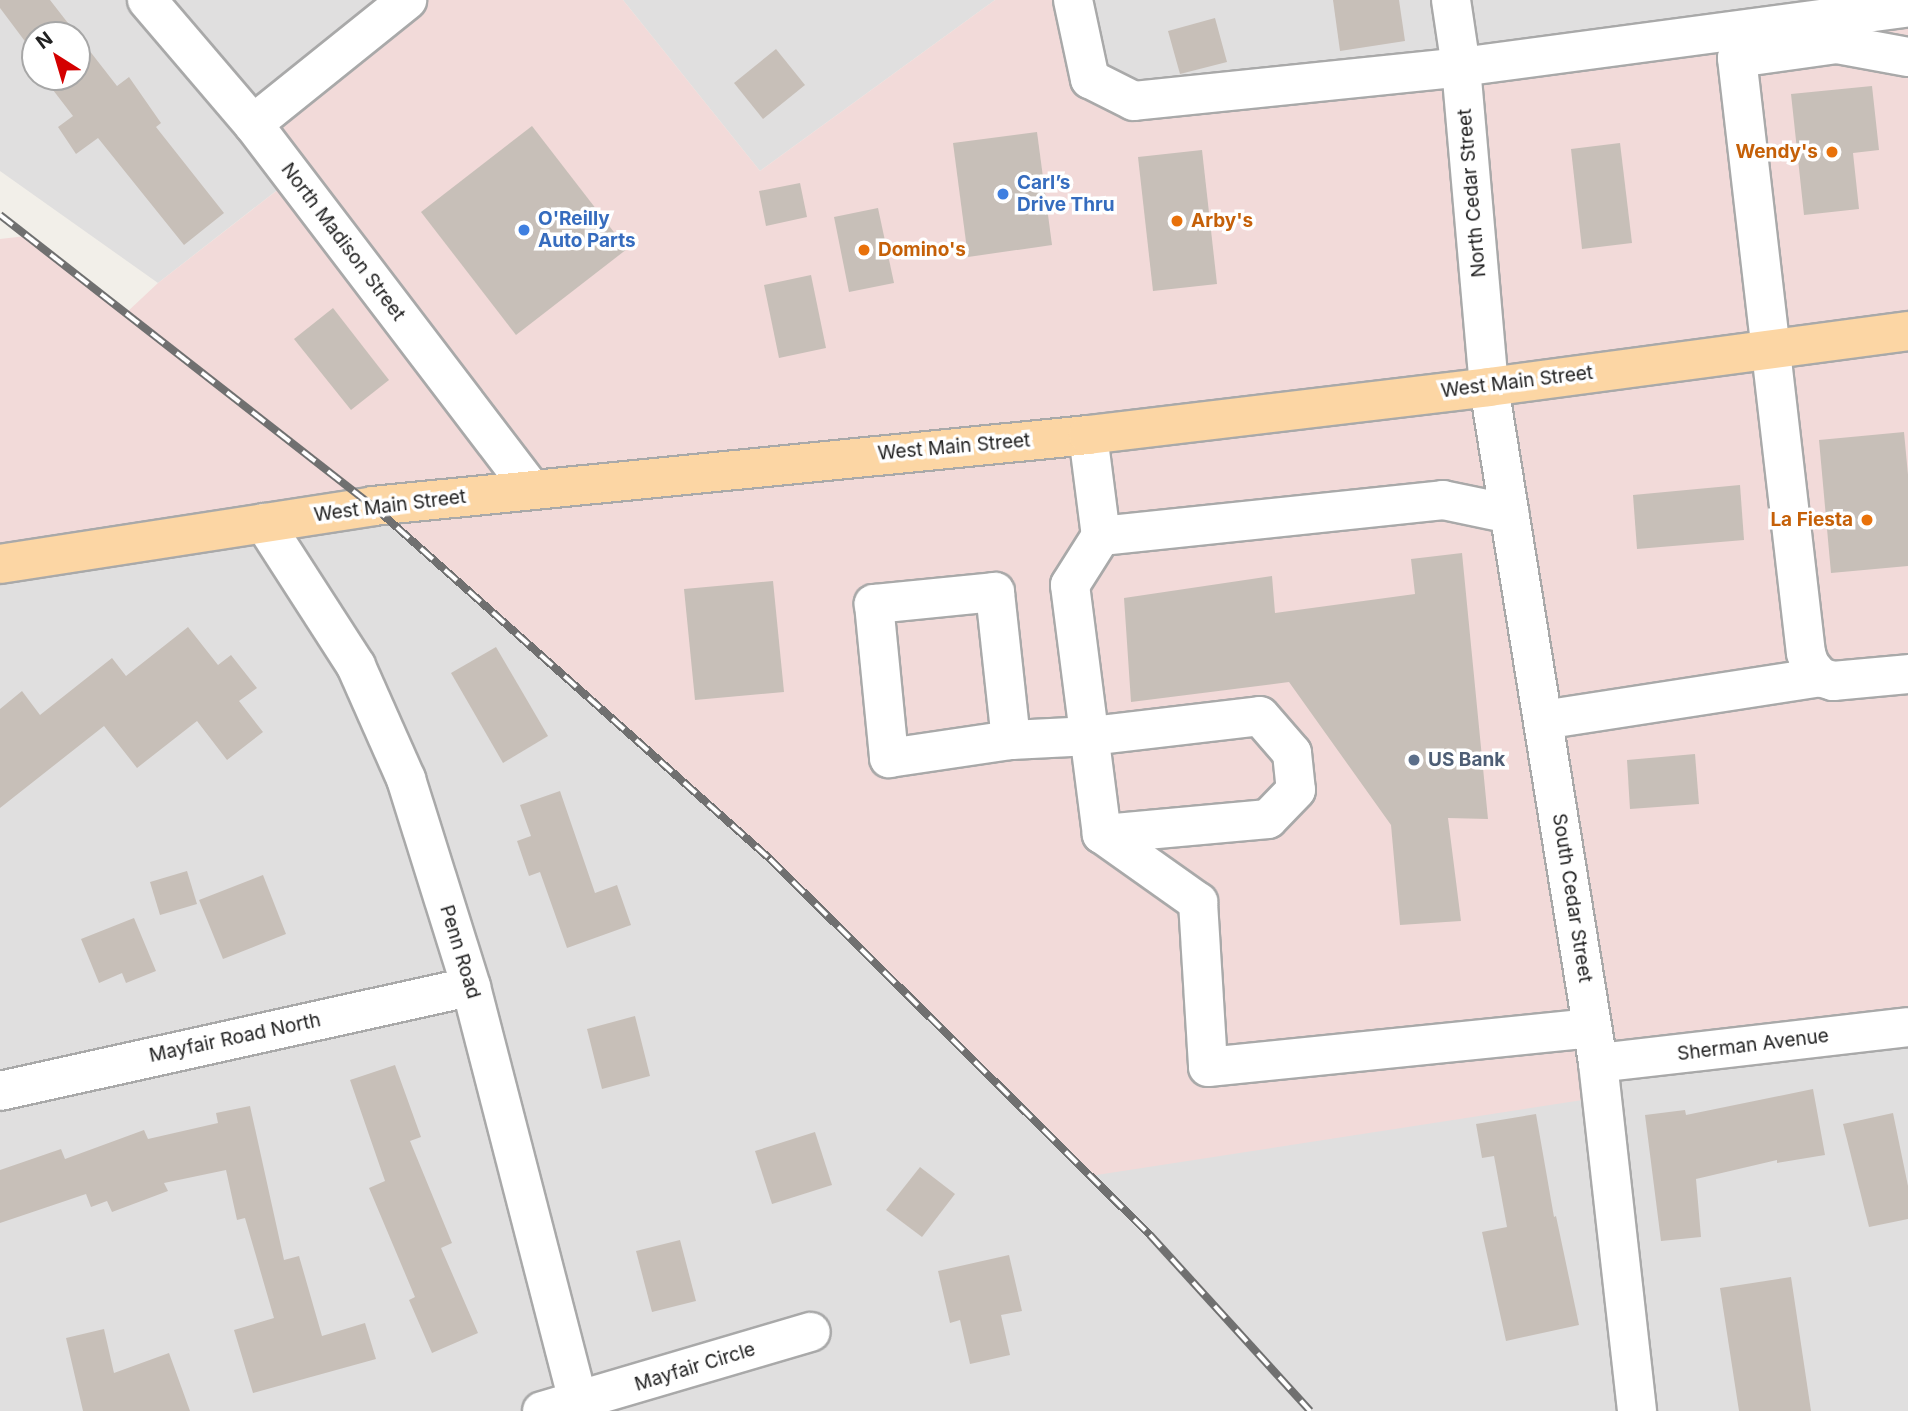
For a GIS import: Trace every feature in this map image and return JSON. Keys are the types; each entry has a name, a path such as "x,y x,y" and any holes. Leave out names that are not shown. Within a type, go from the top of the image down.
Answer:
{"main road":[{"name":"West Main Street","path":"0,564 373,506 725,468 1088,435 1489,387 1908,331"}],"street":[{"name":"North Madison Street","path":"147,0 253,124 532,490"},
{"path":"253,124 407,0"},
{"path":"1073,0 1090,79 1134,101 1461,67 1908,7"},
{"name":"North Cedar Street","path":"1451,0 1461,67 1489,387"},
{"path":"1820,677 1810,665 1806,653 1768,350 1737,58 1837,44 1908,57"},
{"path":"1753,207 1770,188 1762,72 1831,64 1908,78"},
{"name":"South Cedar Street","path":"1489,387 1595,1045 1637,1411"},
{"path":"1010,740 995,592 874,604 890,758 1010,740 1091,736 1260,716 1292,753 1296,790 1268,819 1102,834 1091,736 1070,585 1101,536 1088,435"},
{"path":"1101,536 1443,500 1510,514"},
{"name":"Penn Road","path":"264,523 356,666 406,779 471,987 580,1407"},
{"path":"1543,720 1820,677 1854,681 1908,674"},
{"name":"Sherman Avenue","path":"1102,834 1198,902 1208,1067 1908,1027"},
{"name":"Mayfair Road North","path":"0,1091 471,987"},
{"name":"Mayfair Circle","path":"542,1411 580,1407 811,1332"}],"shaded area":[{"path":"0,0 407,0 294,177 158,283 0,171"},
{"path":"407,0 623,0 760,171 995,0 1073,0 1090,79 1134,101 1908,7 1908,1027 1599,1063 1602,1097 1090,1176 770,859 373,506 0,564 0,239 26,236 126,313 158,283 293,178 253,124"},
{"path":"623,0 995,0 760,171"},
{"path":"1073,0 1908,0 1134,101 1090,79"},
{"path":"373,506 770,859 1090,1176 1598,1063 1908,1027 1908,1411 0,1411 0,564"}],"building":[{"path":"0,0 50,0 66,21 21,21 21,36 0,8"},
{"path":"1333,0 1399,0 1405,41 1340,51"},
{"path":"1215,18 1227,62 1180,74 1168,31"},
{"path":"776,49 805,85 763,119 734,83"},
{"path":"91,53 117,86 129,77 161,123 156,127 224,213 184,245 98,138 76,154 58,127 73,116 54,91 91,91"},
{"name":"Wendy's","path":"1872,86 1879,150 1853,153 1859,209 1804,215 1791,94"},
{"name":"O'Reilly Auto Parts","path":"532,126 627,249 516,335 421,212"},
{"name":"Carl’s Drive Thru","path":"1037,132 1052,245 968,257 953,143"},
{"path":"1620,143 1632,243 1582,249 1571,149"},
{"name":"Arby's","path":"1202,150 1217,284 1153,291 1138,157"},
{"path":"800,183 807,217 766,226 759,191"},
{"name":"Domino's","path":"878,208 894,283 849,292 834,217"},
{"path":"811,275 826,348 779,358 764,285"},
{"path":"333,308 389,380 351,410 294,339"},
{"name":"La Fiesta","path":"1904,432 1908,475 1908,566 1831,573 1819,440"},
{"path":"1740,485 1744,540 1637,549 1633,495"},
{"name":"US Bank","path":"1462,553 1488,819 1448,818 1461,921 1400,925 1391,825 1289,682 1131,702 1124,598 1272,576 1275,613 1415,594 1411,559"},
{"path":"773,581 784,692 695,700 684,589"},
{"path":"188,627 218,665 231,655 257,688 239,701 263,732 227,760 197,721 137,768 104,726 0,808 0,709 22,691 40,715 112,658 126,676"},
{"path":"496,647 548,736 503,763 451,673"},
{"path":"1695,754 1699,804 1630,809 1627,760"},
{"path":"560,791 595,893 617,885 631,925 567,948 540,872 529,876 517,841 531,836 520,805"},
{"path":"187,871 197,904 160,915 150,882"},
{"path":"263,875 286,934 223,959 199,900"},
{"path":"134,918 156,971 126,983 122,973 99,983 81,939"},
{"path":"635,1016 650,1076 602,1089 587,1029"},
{"path":"395,1065 421,1137 410,1141 452,1243 441,1248 478,1333 432,1353 409,1300 415,1297 369,1188 385,1181 350,1080"},
{"path":"1813,1089 1825,1155 1777,1163 1777,1160 1696,1179 1701,1237 1661,1241 1645,1115 1685,1110 1686,1115"},
{"path":"250,1106 284,1260 299,1256 322,1336 365,1323 376,1359 253,1393 234,1330 274,1318 245,1218 237,1220 226,1170 164,1183 168,1191 112,1212 107,1201 91,1207 86,1194 0,1223 0,1170 61,1149 65,1159 144,1130 148,1139 218,1123 216,1113"},
{"path":"1893,1113 1908,1186 1908,1219 1869,1227 1843,1124"},
{"path":"1536,1114 1554,1217 1556,1216 1579,1325 1506,1341 1482,1232 1507,1227 1494,1156 1482,1158 1476,1124"},
{"path":"815,1132 832,1185 772,1204 755,1151"},
{"path":"920,1167 955,1194 922,1237 886,1210"},
{"path":"680,1240 696,1301 652,1312 636,1251"},
{"path":"1009,1255 1022,1311 1001,1315 1010,1355 970,1364 960,1320 950,1323 938,1271"},
{"path":"1791,1277 1811,1411 1739,1411 1720,1288"},
{"path":"104,1329 114,1373 169,1353 190,1411 83,1411 66,1338"}],"railway":[{"path":"0,215 373,506 770,859 1150,1235 1310,1411"}],"place":[{"name":"Wendy's","path":"1832,152"},
{"name":"Carl’s Drive Thru","path":"1003,194"},
{"name":"Arby's","path":"1177,221"},
{"name":"O'Reilly Auto Parts","path":"524,230"},
{"name":"Domino's","path":"864,250"},
{"name":"La Fiesta","path":"1867,520"},
{"name":"US Bank","path":"1414,760"}]}
